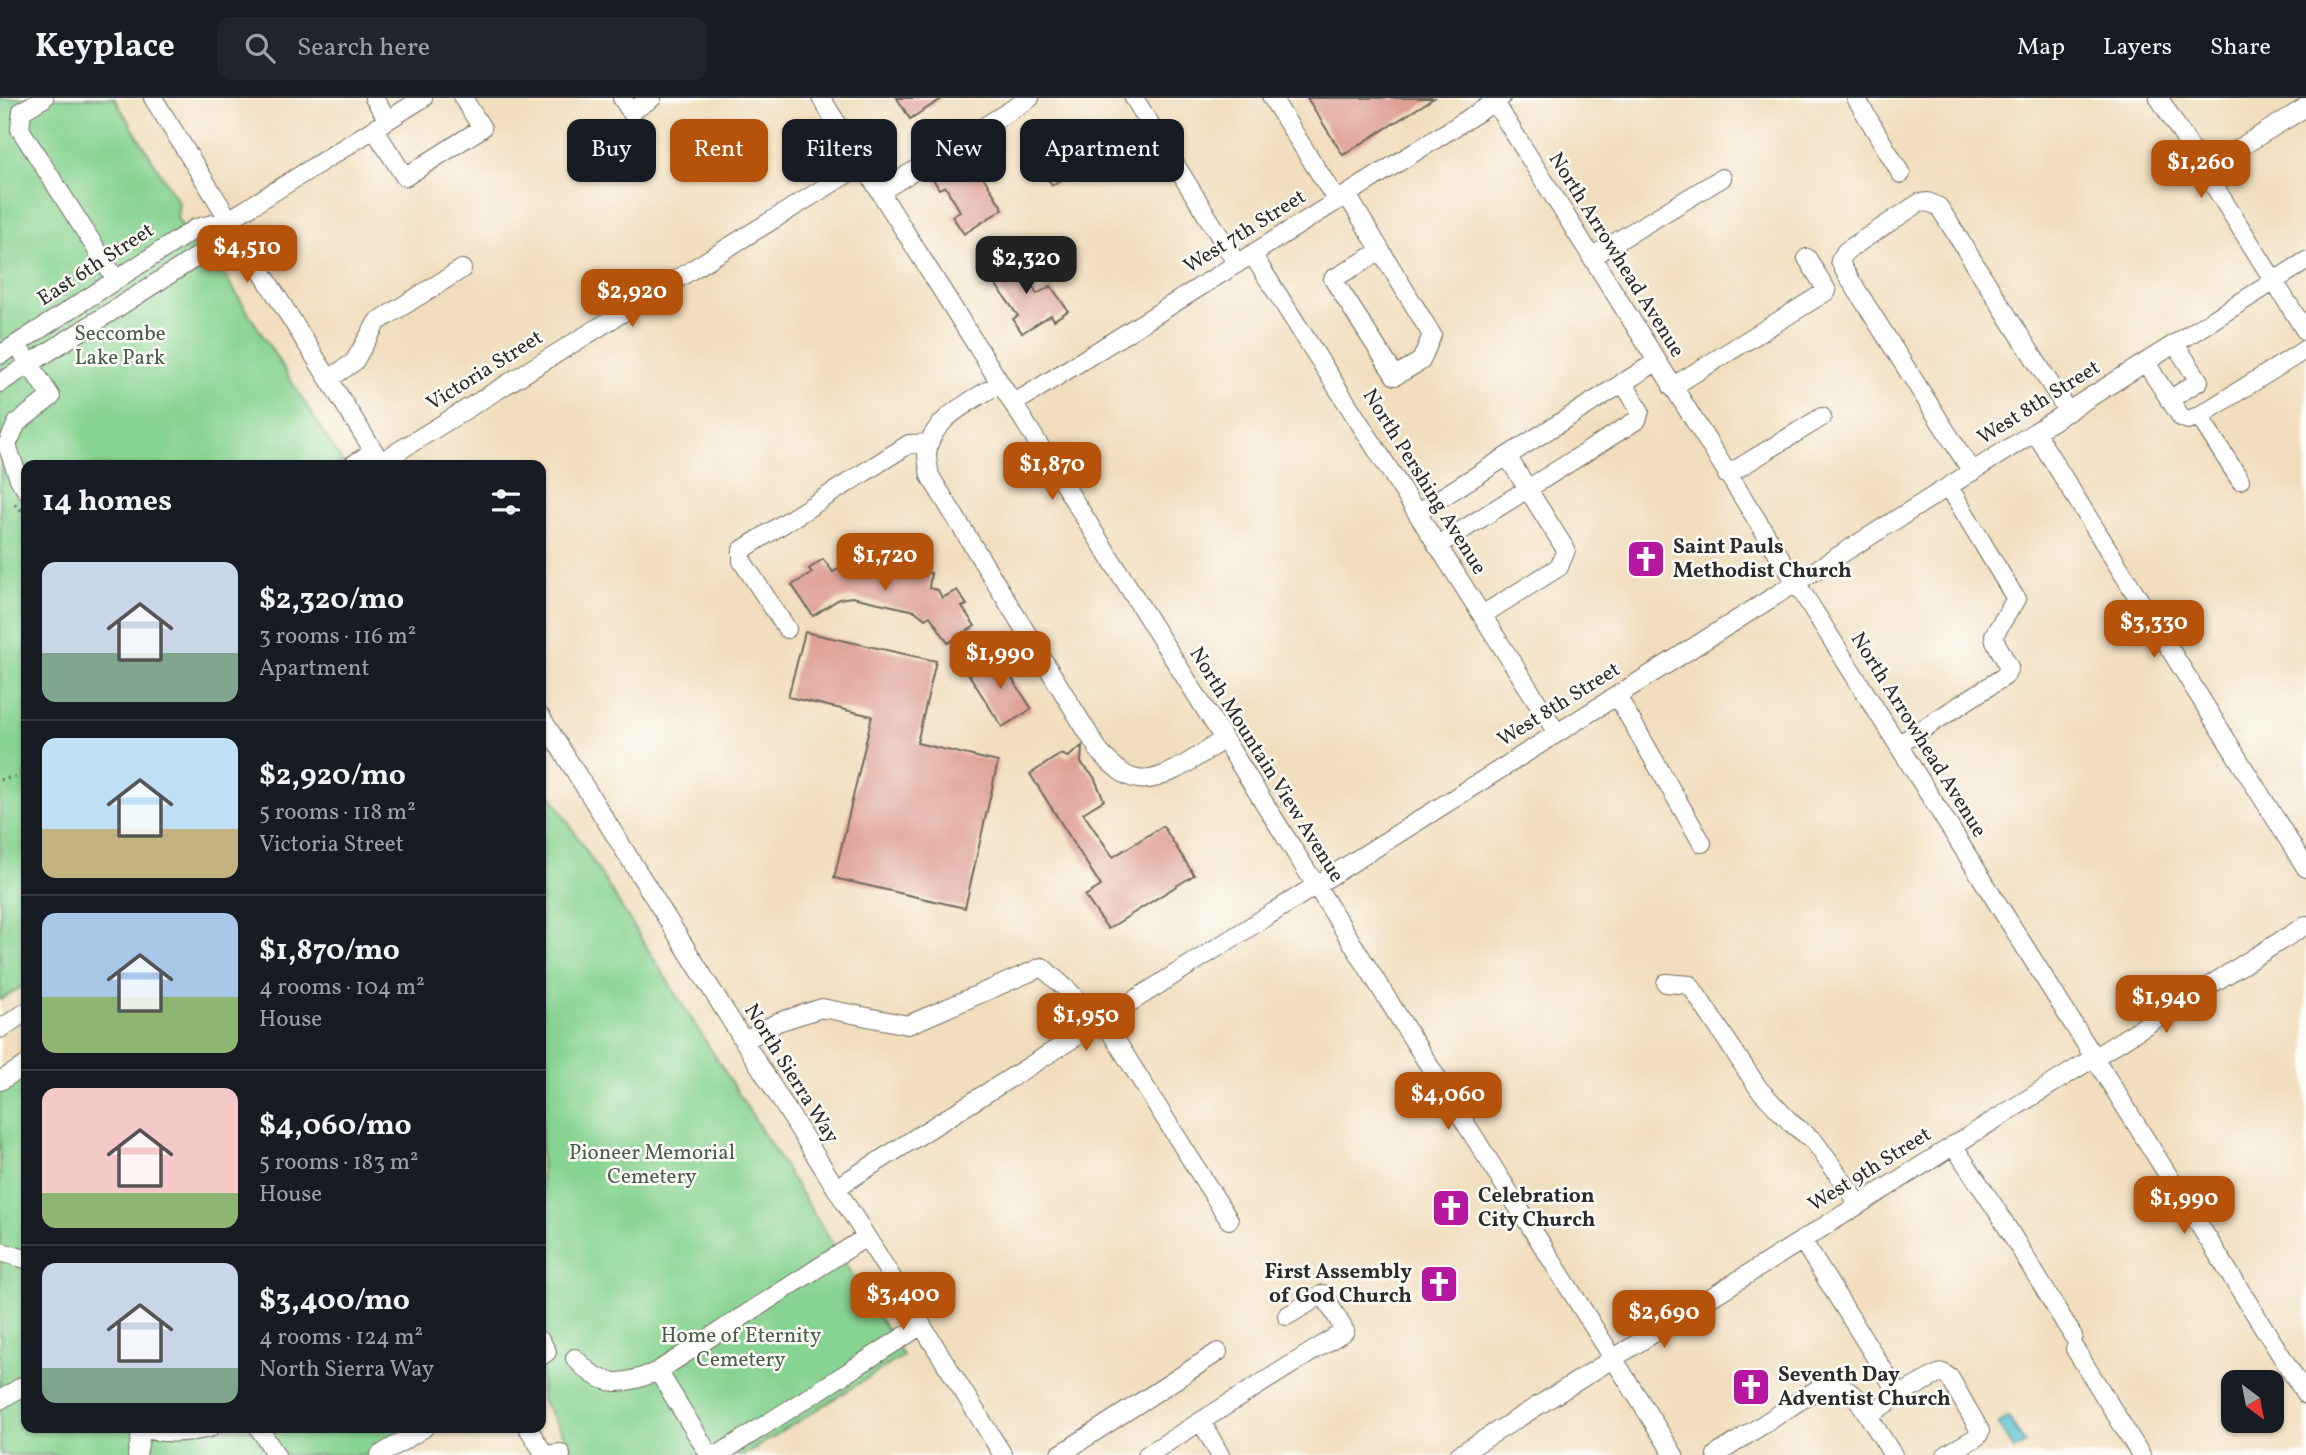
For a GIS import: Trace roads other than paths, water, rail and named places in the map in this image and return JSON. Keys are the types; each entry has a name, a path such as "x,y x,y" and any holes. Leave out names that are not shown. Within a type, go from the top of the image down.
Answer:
{"street":[{"path":"44,98 22,111 19,129 116,280"},
{"path":"153,98 380,459"},
{"path":"374,98 381,124 405,177 482,128 463,98"},
{"path":"0,383 209,249 229,220 423,98"},
{"path":"622,98 631,112 652,98"},
{"name":"North Mountain View Avenue","path":"821,98 834,119"},
{"path":"880,192 1030,98"},
{"name":"North Pershing Avenue","path":"1134,98 1417,513 1557,733"},
{"path":"1272,98 1381,251 1432,335 1421,361 1395,376 1333,279 1381,251"},
{"path":"1856,98 1901,174"},
{"path":"2160,98 2306,332"},
{"name":"West 7th Street","path":"1013,404 1496,100"},
{"name":"North Arrowhead Avenue","path":"1496,100 1656,362 2306,1395"},
{"path":"2205,169 2306,107"},
{"path":"1591,257 1722,178"},
{"name":"Victoria Street","path":"380,459 834,182"},
{"name":"North Mountain View Avenue","path":"874,182 1674,1455"},
{"path":"1972,472 1840,261 1846,251 1919,203 1928,202 1939,207 2068,412"},
{"name":"East 6th Street","path":"0,355 196,228 229,220"},
{"path":"1672,387 1827,291 1807,258"},
{"name":"West 8th Street","path":"836,1188 2306,261"},
{"path":"329,379 354,362 377,322 462,268"},
{"path":"17,344 51,397 17,423 7,445 21,482"},
{"path":"2169,400 2199,381 2175,344"},
{"path":"2146,363 2181,417 2189,420 2306,349"},
{"path":"1417,513 1656,362"},
{"path":"1437,546 1637,420 1640,411 1623,382"},
{"path":"1000,383 945,419 934,432 927,455 930,476 1101,754 1118,770 1138,779 1153,778 1167,774 1224,739"},
{"path":"1727,475 1822,416"},
{"path":"2199,416 2240,480"},
{"path":"2035,432 2306,868"},
{"path":"788,629 742,561 741,550 909,444 929,443"},
{"path":"1482,615 1559,567 1566,551 1507,456"},
{"path":"1898,746 2005,676 2010,667 1994,635 2015,599 1949,487"},
{"path":"1617,696 1702,843"},
{"name":"North Sierra Way","path":"546,725 1003,1455"},
{"name":"West 9th Street","path":"1459,1455 2306,925"},
{"path":"744,1041 778,1022 822,1008 908,1026 1042,967 1073,995 1096,1024 1229,1220"},
{"path":"1666,984 1690,985 1759,1089 1814,1141 1859,1204"},
{"path":"0,1029 21,1015"},
{"path":"0,1081 21,1068"},
{"path":"1953,1145 1996,1209 2141,1455"},
{"path":"575,1359 599,1380 618,1383 638,1380 658,1371 866,1237"},
{"path":"1802,1240 1899,1395"},
{"path":"0,1252 21,1258"},
{"path":"1147,1455 1345,1331 1323,1294 1287,1316"},
{"path":"658,1371 712,1455 721,1453 922,1325"},
{"path":"1061,1454 1218,1352"},
{"path":"1869,1415 1899,1395 1943,1373 1950,1378 1980,1431 1978,1436 1946,1455"},
{"path":"1716,1455 1824,1385 1840,1385 1857,1398 1893,1455"},
{"path":"0,1400 21,1387"},
{"path":"1201,1421 1220,1455"},
{"path":"137,1455 142,1433"},
{"path":"263,1433 276,1455"},
{"path":"380,1455 416,1433"},
{"path":"531,1433 545,1455 561,1455"}],"water":[{"path":"2008,1417 2025,1443 2014,1450 1998,1424"}],"place":[{"name":"Saint Pauls Methodist Church","path":"1646,559"},
{"name":"Celebration City Church","path":"1451,1208"},
{"name":"First Assembly of God Church","path":"1439,1284"},
{"name":"Seventh Day Adventist Church","path":"1751,1387"}],"park label":[{"name":"Seccombe Lake Park","path":"120,346"},
{"name":"Pioneer Memorial Cemetery","path":"652,1165"},
{"name":"Home of Eternity Cemetery","path":"741,1348"}]}
